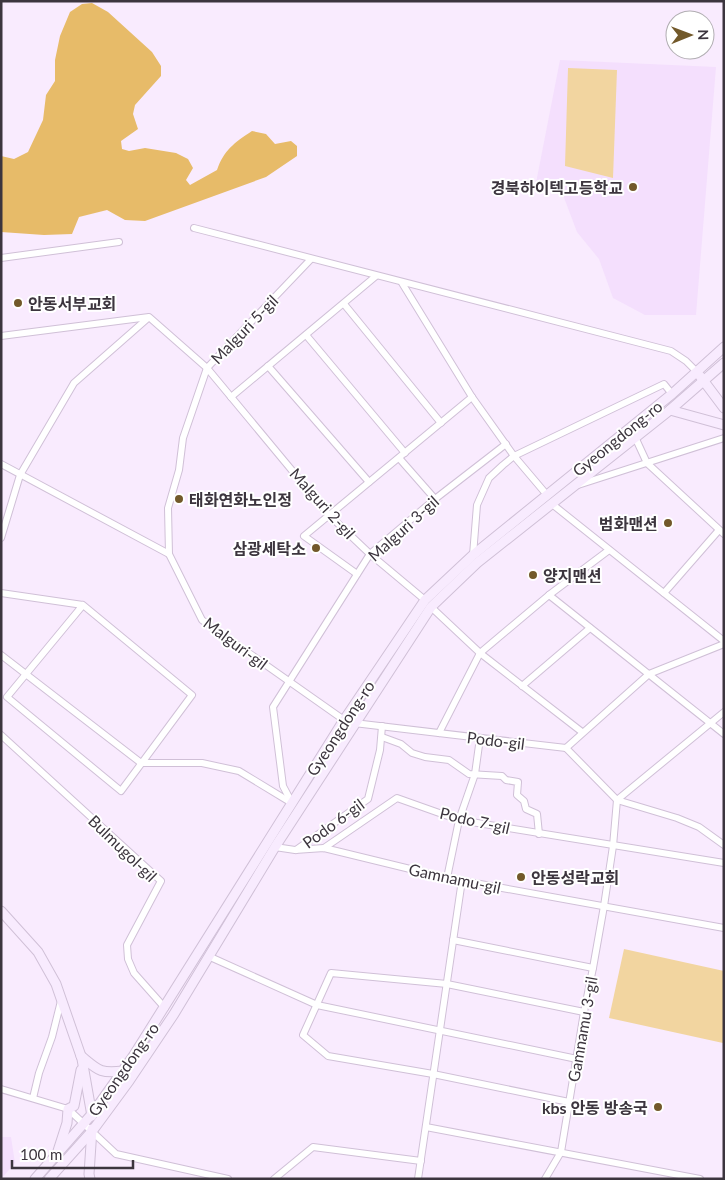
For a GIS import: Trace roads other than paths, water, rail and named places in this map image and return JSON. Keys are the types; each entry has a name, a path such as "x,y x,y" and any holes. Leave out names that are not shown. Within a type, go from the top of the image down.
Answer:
{"street":[{"path":"194,228 671,352 686,361 698,372 724,408"},
{"path":"1,258 119,242"},
{"name":"Malguri 5-gil","path":"169,554 168,508 179,470 182,438 207,368 311,259"},
{"path":"231,397 376,276"},
{"path":"402,283 472,397 514,456 547,495"},
{"path":"344,304 441,423"},
{"path":"1,336 148,317"},
{"path":"2,534 20,475 74,383 148,317"},
{"name":"Malguri 2-gil","path":"148,317 207,368 330,515 370,554 428,603 480,653 582,732"},
{"path":"306,335 435,499"},
{"name":"Gyeongdong-ro","path":"49,1179 92,1130 129,1081 174,1014 275,847 344,720 428,603 473,555 672,394 724,347"},
{"name":"Gyeongdong-ro","path":"35,1179 84,1124 123,1071 296,806 354,723 428,603 670,410 724,364"},
{"path":"268,366 370,482"},
{"path":"473,555 477,505 489,478 514,456 664,384 672,394"},
{"path":"357,574 304,536 472,397"},
{"path":"670,410 724,425"},
{"path":"634,437 647,463 721,532 664,593"},
{"path":"574,486 724,438"},
{"name":"Malguri 3-gil","path":"296,806 283,786 273,707 370,554 435,499 506,444"},
{"path":"1,464 169,554"},
{"path":"552,504 724,643 649,674 566,748 616,800 677,818 699,828 721,843 724,835"},
{"path":"439,733 480,653 549,595 609,550"},
{"name":"Malguri-gil","path":"169,554 202,620 344,720"},
{"path":"1,593 83,605 192,695 121,791 7,697 83,605"},
{"path":"549,595 724,734"},
{"path":"522,686 590,628"},
{"path":"1,655 141,763 202,763 239,771 296,806"},
{"path":"604,906 613,846 616,800 724,712"},
{"name":"Podo-gil","path":"354,723 566,748"},
{"name":"Podo 6-gil","path":"296,850 368,800 382,737 382,726"},
{"name":"Bulmugol-gil","path":"1,736 161,881 127,945 128,958 134,973 165,1008"},
{"path":"382,737 402,744 412,753 425,757 449,760 469,774 502,776 506,780 518,782 517,795 524,801 526,809 537,814 539,834"},
{"path":"447,878 459,820 475,774 480,738"},
{"name":"Podo 7-gil","path":"324,848 397,798 459,820 724,863"},
{"name":"Gamnamu-gil","path":"275,847 296,850 324,848 447,878 724,928"},
{"path":"419,1179 420,1161 462,880"},
{"name":"Gamnamu 3-gil","path":"545,1179 561,1152 604,906"},
{"path":"1,911 38,952 56,984 82,1058 92,1114 90,1179"},
{"path":"453,940 593,968"},
{"path":"208,956 317,1004 576,1059"},
{"path":"569,1102 433,1074 328,1056 303,1034 331,973 447,984 584,1012"},
{"path":"33,1098 39,1073 52,1037 61,1000"},
{"path":"82,1058 105,1072 123,1071"},
{"path":"68,1108 74,1106 82,1058"},
{"path":"1,1089 68,1108 116,1154 228,1179"},
{"path":"56,1156 67,1123 68,1108"},
{"path":"426,1127 700,1179"},
{"path":"274,1179 313,1147 420,1161"}],"place":[{"name":"경북하이텍고등학교","path":"633,187"},
{"name":"안동서부교회","path":"18,303"},
{"name":"태화연화노인정","path":"179,499"},
{"name":"범화맨션","path":"668,523"},
{"name":"삼광세탁소","path":"316,548"},
{"name":"양지맨션","path":"533,575"},
{"name":"안동성락교회","path":"521,877"},
{"name":"kbs 안동 방송국","path":"658,1107"}]}
